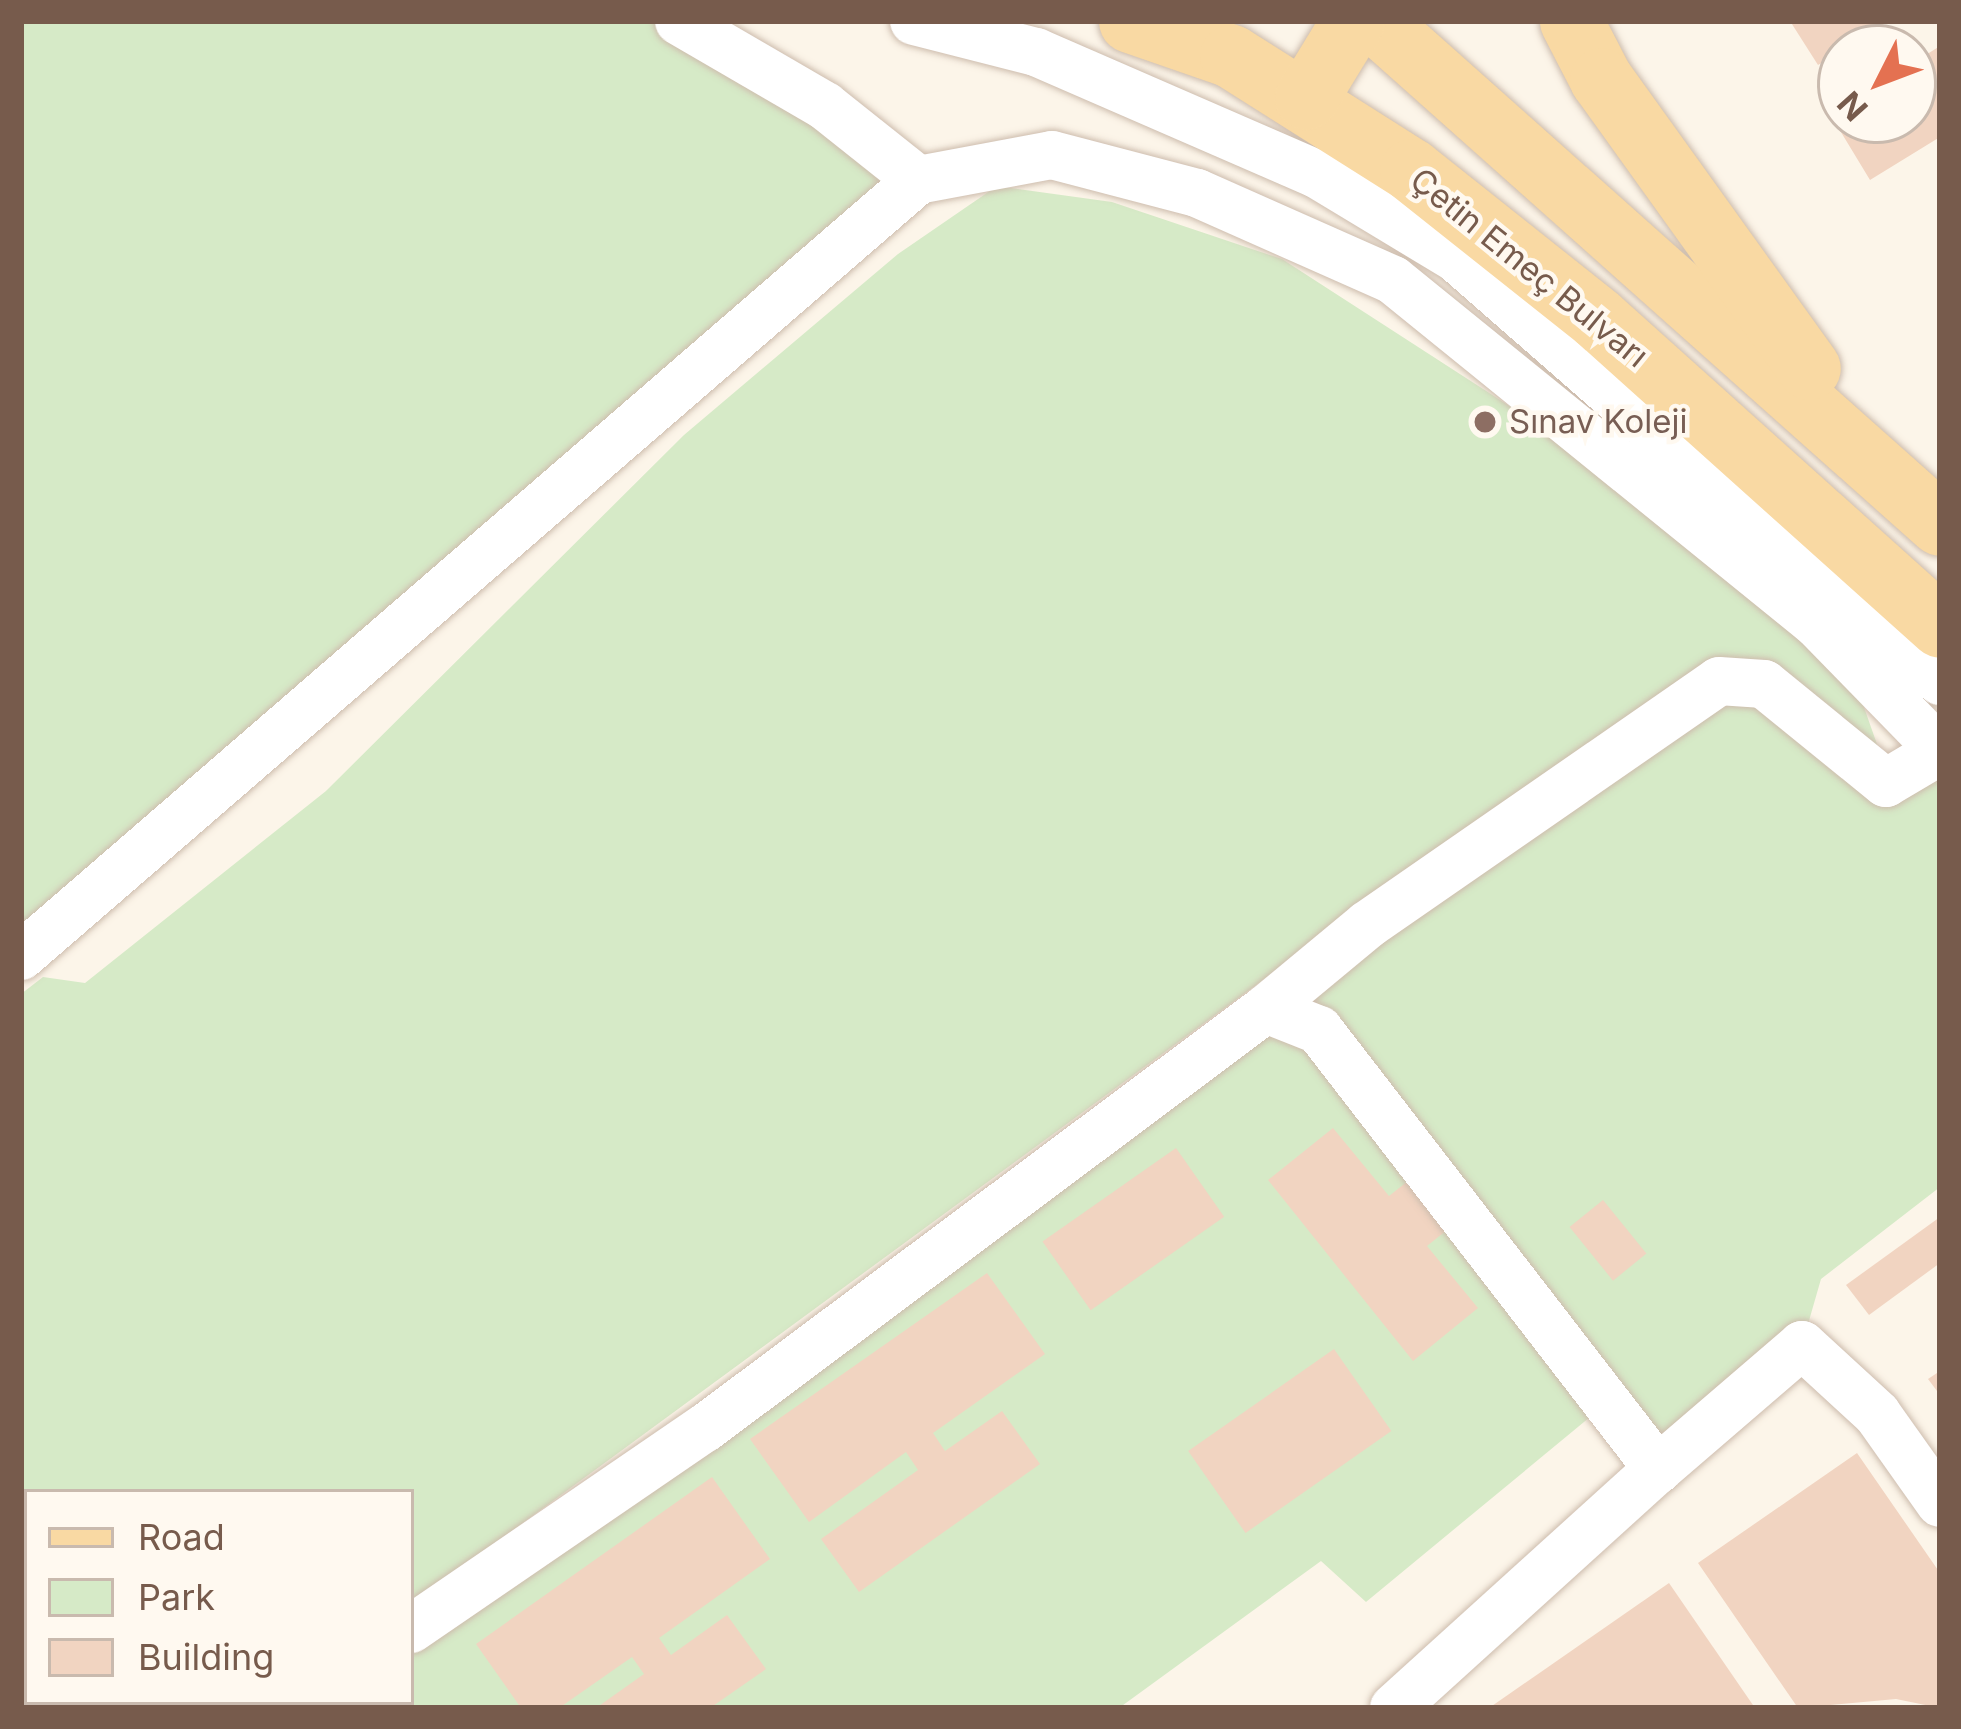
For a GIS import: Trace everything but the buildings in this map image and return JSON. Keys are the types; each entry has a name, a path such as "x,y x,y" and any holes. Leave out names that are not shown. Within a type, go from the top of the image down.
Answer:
{"main road":[{"name":"Çetin Emeç Bulvarı","path":"1130,21 1244,38 1306,98 1597,318 1940,626"},
{"path":"1306,98 1353,21"},
{"path":"1375,21 1940,524"},
{"path":"1571,21 1600,79 1887,476"}],"lane":[{"path":"679,21 825,106 917,180"},
{"path":"914,21 1036,52 1317,174 1456,258 1940,681"},
{"path":"21,956 917,180 1052,155 1197,194 1393,280 1816,622 1939,751 1886,783 1764,684 1719,681 1367,925 1266,1009 705,1428 414,1627"},
{"path":"1266,1009 1319,1030 1658,1468"},
{"path":"1394,1708 1658,1468 1802,1345 1877,1414 1940,1504"}],"green space":[{"path":"21,21 679,21 918,180 21,956"},
{"path":"997,186 1112,202 1282,259 1559,438 1845,653 1879,750 1750,659 1496,809 414,1603 414,1489 24,1489 24,1705 414,1705 414,1627 1719,681 1864,773 1940,750 1940,1187 1821,1279 1802,1345 1658,1469 1607,1403 1366,1602 1321,1561 1119,1708 21,1708 21,994 43,977 85,983 326,791 684,435 898,254"}],"place":[{"name":"Sınav Koleji","path":"1485,422"}]}
